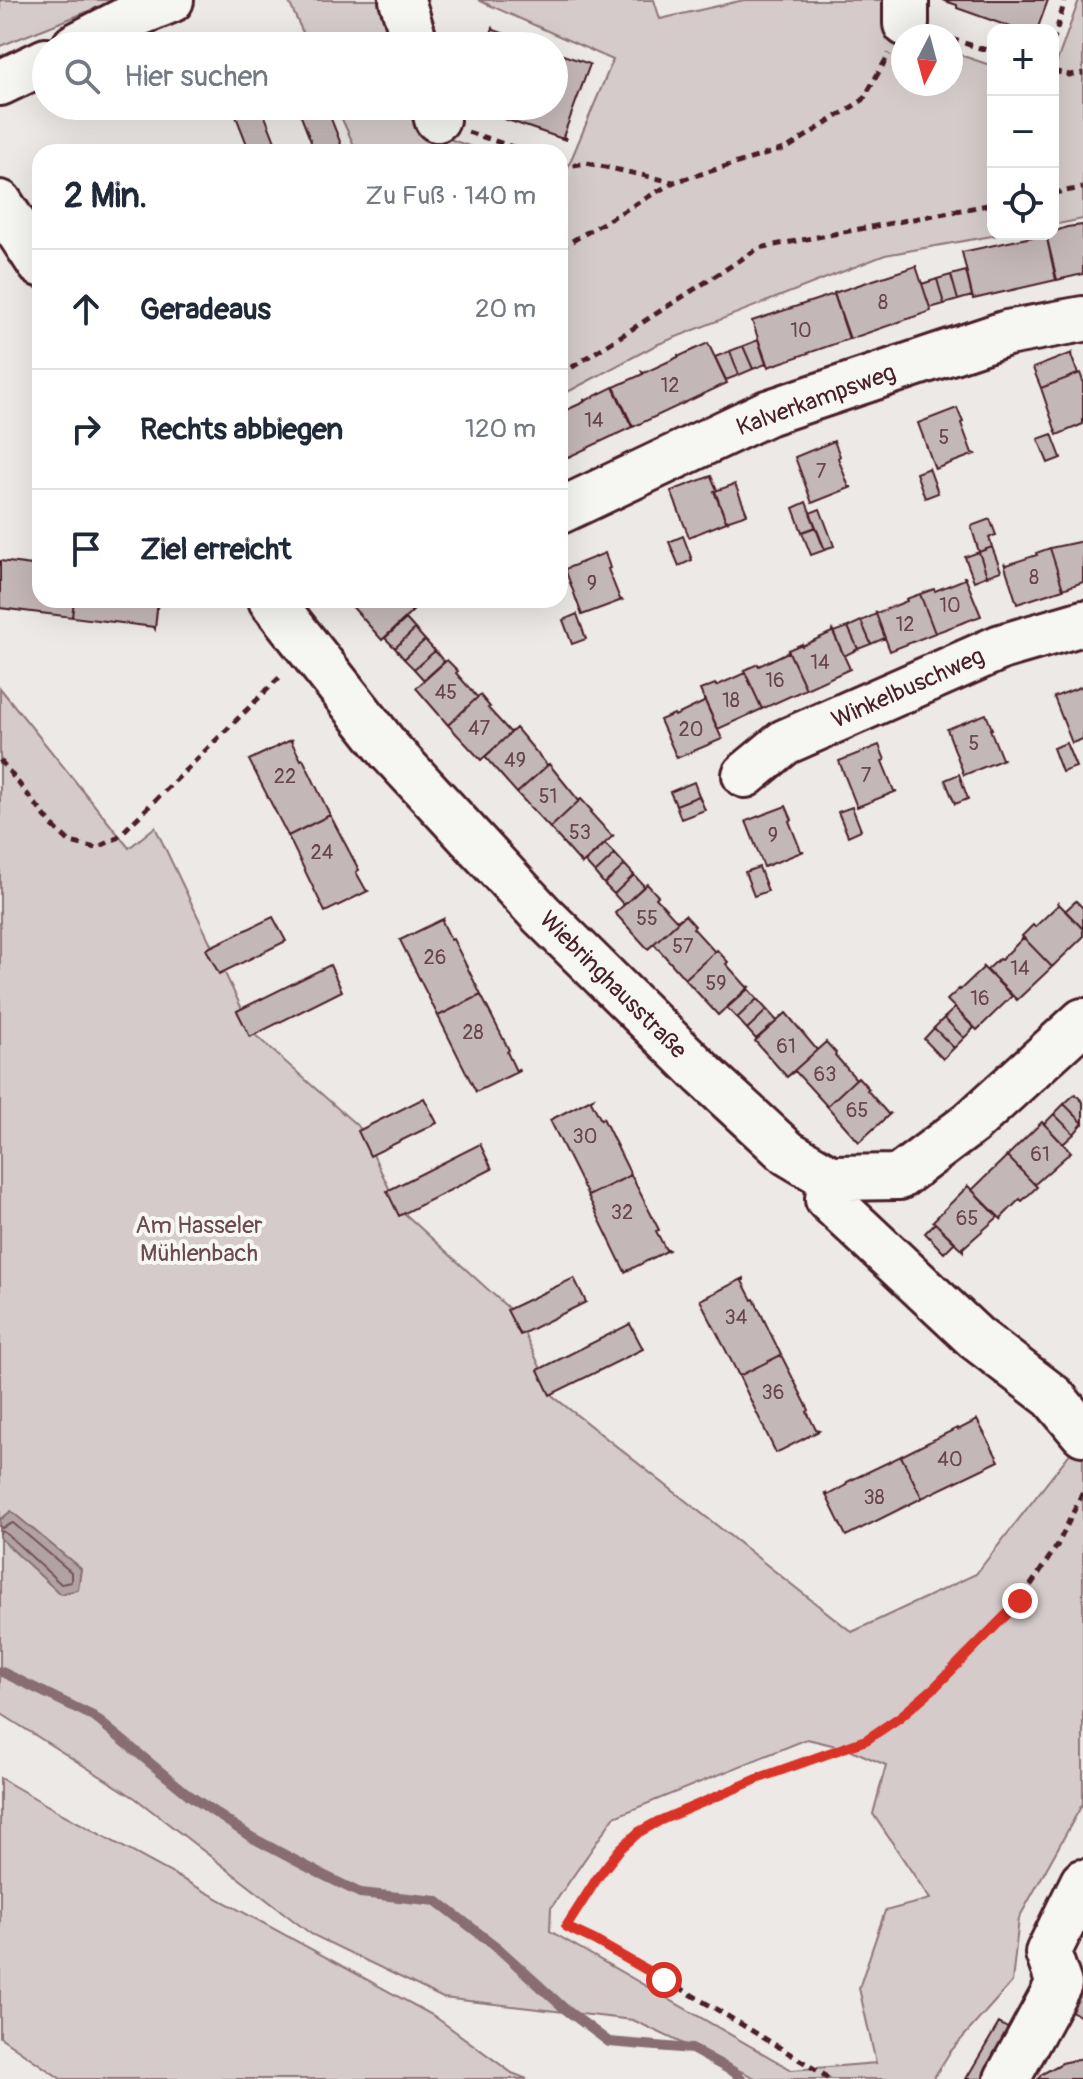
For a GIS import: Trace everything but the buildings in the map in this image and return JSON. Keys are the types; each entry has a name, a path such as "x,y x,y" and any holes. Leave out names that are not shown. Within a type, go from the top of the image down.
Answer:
{"street":[{"path":"102,32 171,0"},
{"path":"402,0 412,32"},
{"path":"0,83 32,68"},
{"path":"0,203 32,252"},
{"name":"Kalverkampsweg","path":"568,507 767,413 1007,333 1083,319"},
{"name":"Wiebringhausstraße","path":"277,608 390,751 541,914 788,1153 830,1178"},
{"name":"Winkelbuschweg","path":"745,775 785,742 1001,647 1083,623"},
{"path":"1083,1021 971,1123 899,1177 830,1178 828,1199 976,1338 1053,1397 1083,1433"},
{"path":"1007,2079 1059,1984 1048,1953 1083,1882"}],"path":[{"path":"1058,24 1065,0"},
{"path":"568,243 674,182 787,148 863,100 906,12"},
{"path":"963,43 987,50"},
{"path":"1059,72 1083,73"},
{"path":"443,120 505,144"},
{"path":"568,166 587,163 674,182"},
{"path":"1059,192 1083,188"},
{"path":"568,370 759,248 987,205"},
{"path":"0,760 53,826 70,842 96,848 117,838 308,649"},
{"path":"828,2079 720,2011 566,1927 598,1877 620,1849 639,1832 762,1777 866,1740 900,1717 935,1687 1020,1601 1057,1546 1083,1492"}],"green space":[{"path":"0,0 117,0 32,32 0,46"},
{"path":"288,0 384,0 394,32 303,32"},
{"path":"478,0 654,0 660,19 744,0 886,0 885,28 891,30 891,96 963,96 963,56 987,64 987,237 885,255 656,345 568,392 568,167 613,60 568,40 568,32 550,32"},
{"path":"1079,0 1083,0 1083,219 1059,224 1059,96 1059,56"},
{"path":"342,120 421,120 424,130 463,144 353,144"},
{"name":"Am Hasseler Mühlenbach","path":"0,688 129,848 155,827 254,1034 361,1129 395,1201 404,1213 516,1315 554,1397 852,1632 976,1574 1078,1443 1083,1431 1083,1803 1019,1918 1012,1982 950,2052 933,2079 757,2079 633,2020 443,1998 311,1934 135,1798 0,1713","holes":["807,1739 849,1749 886,1765 873,1814 930,1899 885,1911 859,1988 876,2063 792,2070 550,1931 551,1908 614,1817"]},
{"path":"0,1778 434,2016 512,2073 527,2079 61,2079 0,2037"}],"water":[{"path":"11,1511 81,1569 78,1590 60,1594 0,1538 0,1520"}],"waterway":[{"path":"0,1671 93,1716 189,1795 251,1837 321,1874 360,1893 437,1901 609,2042 692,2049 741,2079"}],"route":[{"path":"664,1980 566,1927 620,1849 639,1832 659,1821 762,1777 866,1740 900,1717 935,1687 1020,1601"}]}
